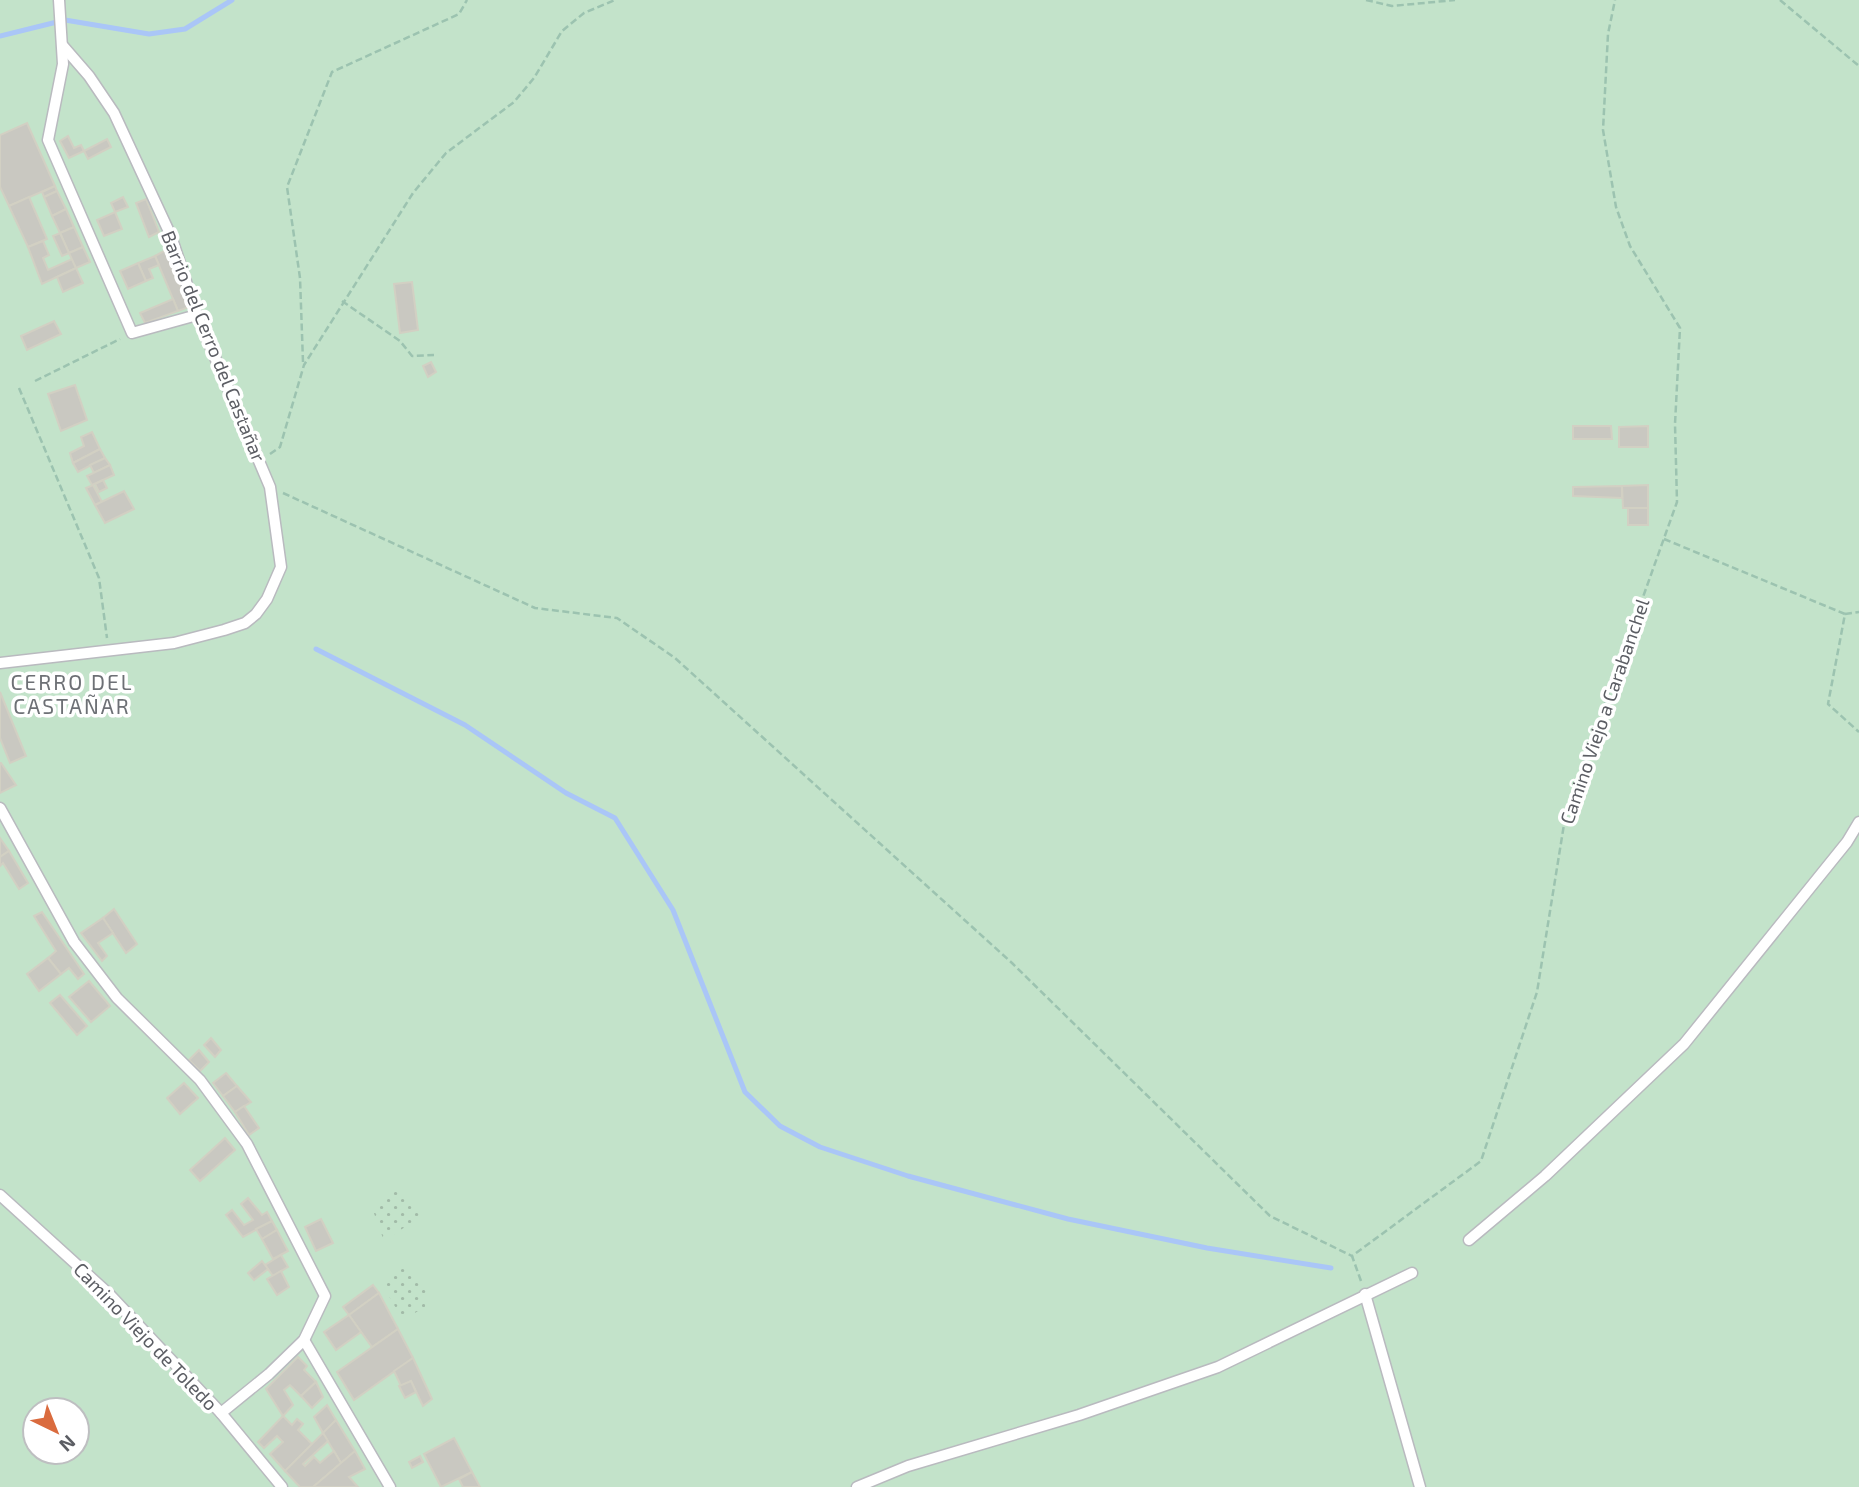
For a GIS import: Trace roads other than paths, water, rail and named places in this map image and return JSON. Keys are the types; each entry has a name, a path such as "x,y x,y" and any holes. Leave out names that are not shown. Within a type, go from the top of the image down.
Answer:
{"lane":[{"path":"58,2 63,64 48,140 132,332 197,315"},
{"name":"Barrio del Cerro del Castañar","path":"0,663 174,643 244,622 256,614 267,599 281,567 270,487 197,315 171,236 114,113 62,43"},
{"path":"0,808 74,942 117,998 200,1080 247,1144 325,1296 304,1340 269,1374 221,1413"},
{"path":"1469,1240 1545,1176 1684,1044 1847,842 1859,822"},
{"name":"Camino Viejo de Toledo","path":"0,1195 109,1294 221,1413 282,1487"},
{"path":"857,1487 908,1466 1080,1415 1217,1367 1412,1273"},
{"path":"1365,1294 1420,1487"},
{"path":"304,1340 390,1487"}],"waterway":[{"path":"0,36 65,20 149,34 185,29 232,0"},
{"path":"316,649 465,725 566,793 615,818 673,910 745,1092 780,1126 820,1147 908,1176 1068,1219 1207,1248 1331,1268"}],"district":[{"name":"CERRO DEL CASTAÑAR","path":"72,693"}]}
